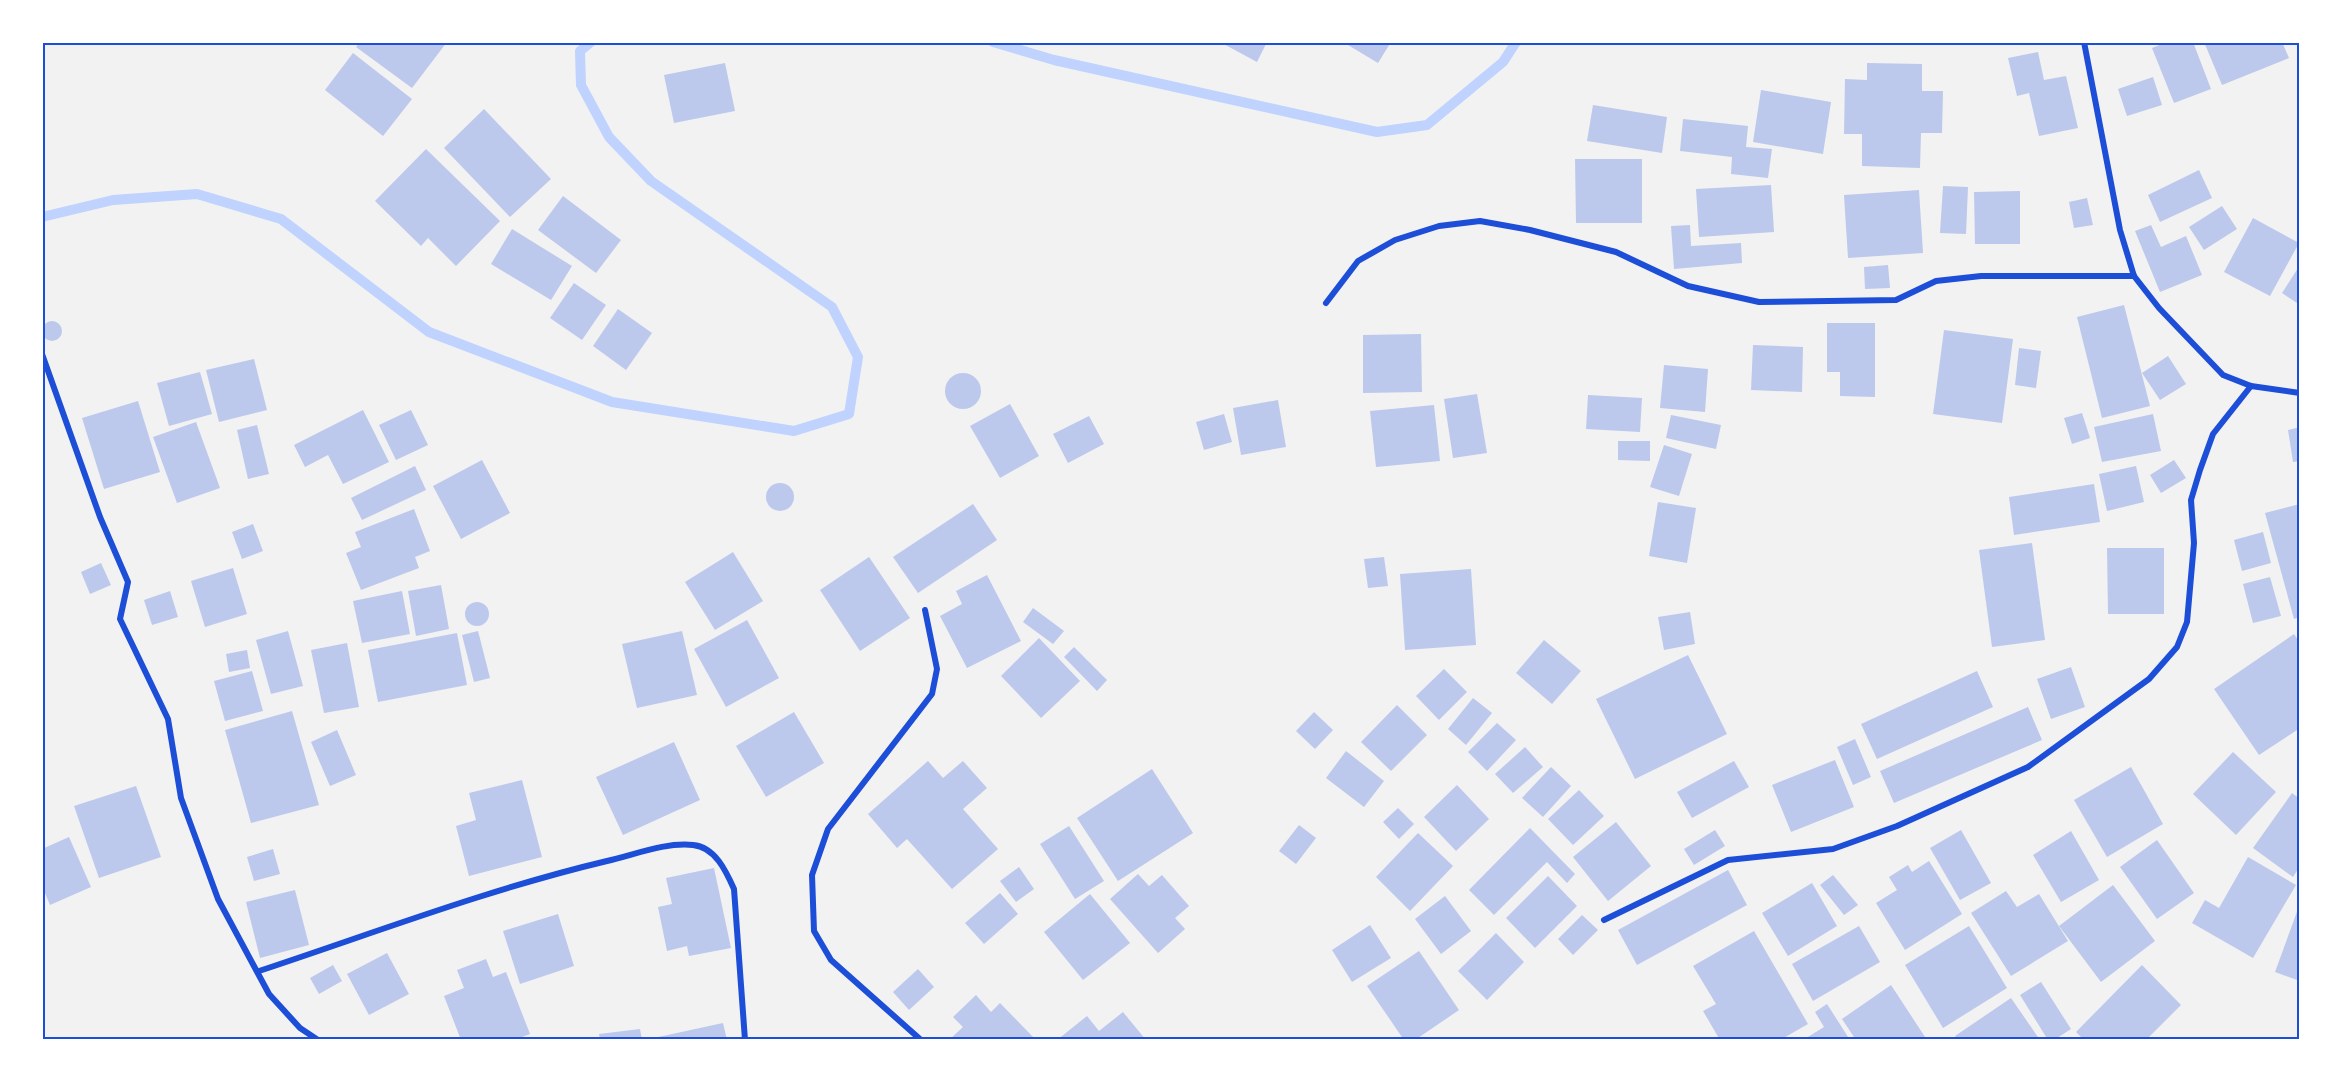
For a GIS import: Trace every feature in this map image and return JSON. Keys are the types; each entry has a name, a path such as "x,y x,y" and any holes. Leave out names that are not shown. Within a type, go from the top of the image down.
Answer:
{"street":[{"path":"2084,42 2120,230 2134,276 2187,339 2223,375 2251,386 2300,393"},
{"path":"1326,303 1358,261 1395,240 1439,226 1480,221 1530,230 1616,252 1688,286 1760,302 1896,300 1936,281 1981,276 2134,276"},
{"path":"42,354 100,518 128,582 120,619 168,719 181,798 218,899 259,971 269,994 300,1028 318,1040"},
{"path":"1604,920 1728,860 1833,849 1897,826 2028,767 2149,679 2177,647 2187,622 2194,543 2191,500 2200,470 2213,434 2251,386"},
{"path":"921,1040 831,960 814,930 812,875 828,829 932,694 937,669 925,610"},
{"path":"259,971 545,876 669,847 694,844 712,852 726,870 734,889 745,1040"}],"building":[{"path":"360,42 447,42 412,88 356,47"},
{"path":"1220,42 1267,42 1257,62"},
{"path":"1343,42 1391,42 1378,63"},
{"path":"2167,42 2193,42 2211,89 2174,103 2152,48"},
{"path":"2204,42 2282,42 2289,58 2222,85"},
{"path":"2038,52 2044,80 2066,76 2078,128 2039,136 2029,93 2017,96 2008,58"},
{"path":"353,53 412,99 383,136 325,90"},
{"path":"725,63 735,111 674,123 664,75"},
{"path":"1867,63 1922,64 1922,91 1943,91 1942,133 1921,133 1920,168 1862,166 1862,134 1844,134 1845,79 1867,80"},
{"path":"2153,77 2162,105 2127,116 2118,89"},
{"path":"1761,90 1831,102 1823,154 1753,142"},
{"path":"1593,105 1667,117 1662,153 1587,141"},
{"path":"484,109 551,179 510,217 444,148"},
{"path":"1683,119 1748,126 1746,147 1772,149 1768,178 1731,174 1732,157 1680,151"},
{"path":"426,149 500,221 456,266 428,238 421,246 375,201"},
{"path":"1575,159 1642,159 1642,223 1576,223"},
{"path":"2199,170 2212,198 2160,222 2148,195"},
{"path":"1771,185 1774,232 1699,237 1696,189"},
{"path":"1943,186 1968,187 1966,234 1940,233"},
{"path":"1919,190 1923,253 1848,258 1844,195"},
{"path":"2020,191 2020,244 1975,244 1974,192"},
{"path":"563,196 621,240 596,273 538,230"},
{"path":"2087,198 2093,225 2074,228 2069,202"},
{"path":"2222,206 2237,229 2204,250 2189,227"},
{"path":"2253,218 2299,243 2270,296 2224,272"},
{"path":"1690,225 1691,246 1741,243 1742,263 1674,269 1671,226"},
{"path":"2151,225 2161,247 2186,236 2202,275 2160,292 2135,231"},
{"path":"512,229 572,266 551,300 491,264"},
{"path":"1888,265 1890,288 1865,289 1864,267"},
{"path":"2300,265 2300,305 2282,293"},
{"path":"574,283 606,305 582,340 550,318"},
{"path":"2124,305 2150,406 2102,418 2077,317"},
{"path":"618,309 652,333 626,370 593,346"},
{"path":"52,321 59,324 62,331 59,338 52,341 45,338 42,331 45,324"},
{"path":"1827,323 1875,323 1875,397 1840,396 1840,372 1827,372"},
{"path":"1944,330 2013,339 2002,423 1933,414"},
{"path":"1421,334 1422,392 1363,393 1363,335"},
{"path":"1753,345 1803,347 1802,392 1751,390"},
{"path":"2019,348 2041,351 2036,388 2015,385"},
{"path":"2168,356 2186,384 2160,400 2142,373"},
{"path":"254,359 267,410 219,422 206,370"},
{"path":"1664,365 1708,369 1705,412 1660,408"},
{"path":"200,372 212,414 169,426 157,383"},
{"path":"963,373 975,379 981,391 975,403 963,409 951,403 945,391 951,379"},
{"path":"1477,394 1487,453 1453,458 1444,399"},
{"path":"1588,395 1642,398 1640,432 1586,429"},
{"path":"1278,400 1286,447 1241,455 1233,408"},
{"path":"138,401 160,472 104,489 82,418"},
{"path":"1010,404 1039,456 1000,478 970,426"},
{"path":"1434,405 1440,461 1376,467 1370,411"},
{"path":"363,410 389,462 343,484 328,455 305,467 294,445"},
{"path":"411,410 428,445 396,460 379,425"},
{"path":"2082,413 2090,438 2072,444 2064,418"},
{"path":"1224,414 1232,442 1204,450 1196,422"},
{"path":"2153,414 2161,451 2102,462 2094,427"},
{"path":"1671,415 1721,425 1716,449 1666,438"},
{"path":"1089,416 1104,444 1068,463 1053,434"},
{"path":"196,422 220,488 177,503 153,437"},
{"path":"257,425 269,474 248,479 237,430"},
{"path":"2300,427 2300,461 2293,462 2288,430"},
{"path":"1618,441 1650,441 1650,461 1618,460"},
{"path":"1664,445 1692,454 1679,496 1650,487"},
{"path":"482,460 510,513 461,539 433,486"},
{"path":"2174,460 2186,478 2161,493 2150,475"},
{"path":"415,466 426,490 362,520 351,498"},
{"path":"2136,466 2144,502 2107,511 2099,474"},
{"path":"780,483 790,487 794,497 790,507 780,511 770,507 766,497 770,487"},
{"path":"2094,484 2100,522 2014,535 2009,497"},
{"path":"1658,502 1696,508 1687,563 1649,556"},
{"path":"973,504 997,540 918,593 893,557"},
{"path":"2300,504 2300,617 2294,619 2265,513"},
{"path":"414,509 430,551 415,557 419,568 361,590 346,553 361,547 355,532"},
{"path":"253,524 263,551 242,559 232,532"},
{"path":"2263,532 2271,563 2242,571 2234,540"},
{"path":"2032,543 2045,640 1992,647 1979,550"},
{"path":"2107,548 2164,548 2164,614 2108,614"},
{"path":"733,552 763,601 715,630 685,582"},
{"path":"869,557 910,618 860,651 820,590"},
{"path":"1384,557 1388,586 1368,588 1364,559"},
{"path":"101,563 111,585 90,594 81,572"},
{"path":"233,568 247,614 205,627 191,581"},
{"path":"1471,569 1476,645 1405,650 1400,574"},
{"path":"987,575 1021,641 967,668 940,616 962,604 956,591"},
{"path":"2270,577 2281,616 2253,623 2243,584"},
{"path":"441,585 449,629 416,636 408,591"},
{"path":"170,591 178,617 152,625 144,600"},
{"path":"402,591 410,634 362,643 353,601"},
{"path":"477,602 485,606 489,614 485,622 477,626 469,622 465,614 469,606"},
{"path":"1033,608 1064,631 1053,644 1023,622"},
{"path":"1690,612 1695,644 1664,650 1658,617"},
{"path":"747,620 779,678 726,707 694,649"},
{"path":"288,631 303,686 271,694 256,640"},
{"path":"478,631 490,678 474,682 462,635"},
{"path":"682,631 697,695 637,708 622,644"},
{"path":"457,633 467,685 378,702 368,650"},
{"path":"2294,634 2300,643 2300,728 2259,755 2214,689"},
{"path":"1039,638 1080,681 1041,718 1001,676"},
{"path":"1544,640 1581,671 1552,704 1516,673"},
{"path":"347,643 359,707 324,713 311,650"},
{"path":"1074,647 1107,680 1097,691 1064,657"},
{"path":"247,650 250,668 229,672 226,654"},
{"path":"1688,655 1727,734 1635,779 1596,699"},
{"path":"2071,667 2085,707 2051,719 2037,679"},
{"path":"1444,669 1467,692 1439,720 1416,696"},
{"path":"252,671 263,711 225,721 214,681"},
{"path":"1977,671 1993,707 1877,759 1861,724"},
{"path":"1473,698 1492,713 1466,745 1448,729"},
{"path":"1397,705 1427,735 1391,771 1361,742"},
{"path":"2028,707 2042,740 1894,803 1880,771"},
{"path":"292,711 319,805 251,823 225,730"},
{"path":"794,712 824,763 766,797 736,746"},
{"path":"1314,712 1333,730 1315,749 1296,731"},
{"path":"1497,723 1516,740 1487,771 1468,752"},
{"path":"337,730 356,775 330,786 311,742"},
{"path":"1855,739 1871,777 1853,785 1837,747"},
{"path":"674,742 700,800 623,835 596,777"},
{"path":"1525,747 1543,767 1513,793 1495,774"},
{"path":"1346,751 1384,781 1364,807 1326,778"},
{"path":"2233,752 2276,792 2236,835 2193,794"},
{"path":"1835,760 1854,807 1791,832 1772,785"},
{"path":"928,761 943,778 963,761 987,788 963,809 998,849 952,889 907,839 897,848 868,814"},
{"path":"1734,761 1749,787 1692,818 1677,792"},
{"path":"1551,767 1571,786 1543,817 1522,798"},
{"path":"2131,767 2163,824 2107,857 2074,800"},
{"path":"1152,769 1193,833 1118,881 1077,818"},
{"path":"522,780 542,857 469,876 456,826 476,820 469,793"},
{"path":"1457,785 1489,819 1456,851 1424,817"},
{"path":"136,786 161,857 99,878 74,806"},
{"path":"1579,790 1604,816 1573,845 1548,819"},
{"path":"2292,793 2300,799 2300,866 2293,877 2253,848"},
{"path":"1398,808 1414,824 1399,839 1383,822"},
{"path":"1616,822 1651,866 1608,901 1573,857"},
{"path":"1299,825 1316,838 1296,864 1279,851"},
{"path":"1069,826 1104,881 1075,899 1040,844"},
{"path":"1530,828 1575,874 1567,883 1547,862 1494,915 1469,890"},
{"path":"1715,830 1725,846 1694,865 1684,849"},
{"path":"1961,830 1991,883 1960,900 1930,848"},
{"path":"2071,831 2099,880 2061,902 2033,855"},
{"path":"1418,833 1453,866 1410,911 1376,877"},
{"path":"69,837 91,887 50,905 42,886 42,849"},
{"path":"2157,840 2194,893 2157,919 2120,867"},
{"path":"273,849 280,874 254,881 247,857"},
{"path":"2248,857 2296,885 2253,958 2192,923 2205,900 2219,908"},
{"path":"1929,861 1962,914 1905,950 1876,903 1897,890 1889,877 1908,865 1912,872"},
{"path":"1019,867 1034,889 1016,902 1000,881"},
{"path":"714,868 731,948 689,956 687,946 667,951 658,907 672,904 666,878"},
{"path":"1728,870 1747,905 1637,965 1618,930"},
{"path":"1138,874 1149,886 1162,875 1189,906 1175,918 1185,929 1158,953 1110,899"},
{"path":"1833,875 1858,905 1844,915 1820,885"},
{"path":"1548,876 1577,906 1535,948 1506,918"},
{"path":"1812,883 1837,926 1788,956 1762,913"},
{"path":"2113,885 2155,941 2101,982 2059,926"},
{"path":"295,890 309,945 260,958 246,902"},
{"path":"2006,891 2017,907 2039,894 2068,941 2011,976 1971,913"},
{"path":"1000,893 1018,914 984,944 965,923"},
{"path":"1090,894 1130,943 1083,980 1044,932"},
{"path":"1445,896 1471,931 1441,954 1415,919"},
{"path":"2298,909 2300,910 2300,981 2275,972"},
{"path":"558,914 574,966 520,984 503,931"},
{"path":"1582,915 1598,930 1573,955 1558,939"},
{"path":"1370,925 1391,958 1352,982 1332,950"},
{"path":"1859,926 1880,962 1813,1001 1792,964"},
{"path":"1969,926 2007,988 1943,1028 1905,965"},
{"path":"1754,931 1808,1024 1780,1040 1720,1040 1703,1011 1716,1004 1693,966"},
{"path":"1496,933 1524,962 1487,1000 1458,971"},
{"path":"1419,951 1459,1010 1415,1040 1404,1040 1367,986"},
{"path":"387,953 409,994 369,1015 347,974"},
{"path":"486,959 493,977 506,972 530,1034 514,1040 461,1040 444,996 464,988 457,970"},
{"path":"333,965 342,981 319,994 310,978"},
{"path":"2142,965 2181,1005 2146,1040 2084,1040 2076,1032"},
{"path":"918,969 934,987 909,1010 893,992"},
{"path":"2041,982 2071,1029 2054,1040 2048,1040 2020,995"},
{"path":"1891,985 1927,1040 1856,1040 1842,1019"},
{"path":"976,995 991,1012 1000,1003 1036,1040 949,1040 963,1027 953,1017"},
{"path":"2011,998 2040,1040 1958,1040 1955,1036"},
{"path":"1827,1004 1850,1040 1803,1040 1824,1027 1815,1012"},
{"path":"1123,1012 1146,1040 1057,1040 1087,1016 1099,1031"},
{"path":"723,1023 727,1040 649,1039"},
{"path":"640,1029 642,1040 600,1040 599,1034"}],"waterway":[{"path":"42,217 113,200 197,194 281,219 429,332 612,402 794,431 849,414 858,357 832,307 651,181 609,137 581,85 580,51 591,42"},
{"path":"993,42 1054,60 1377,132 1427,125 1503,62 1516,42"}]}
